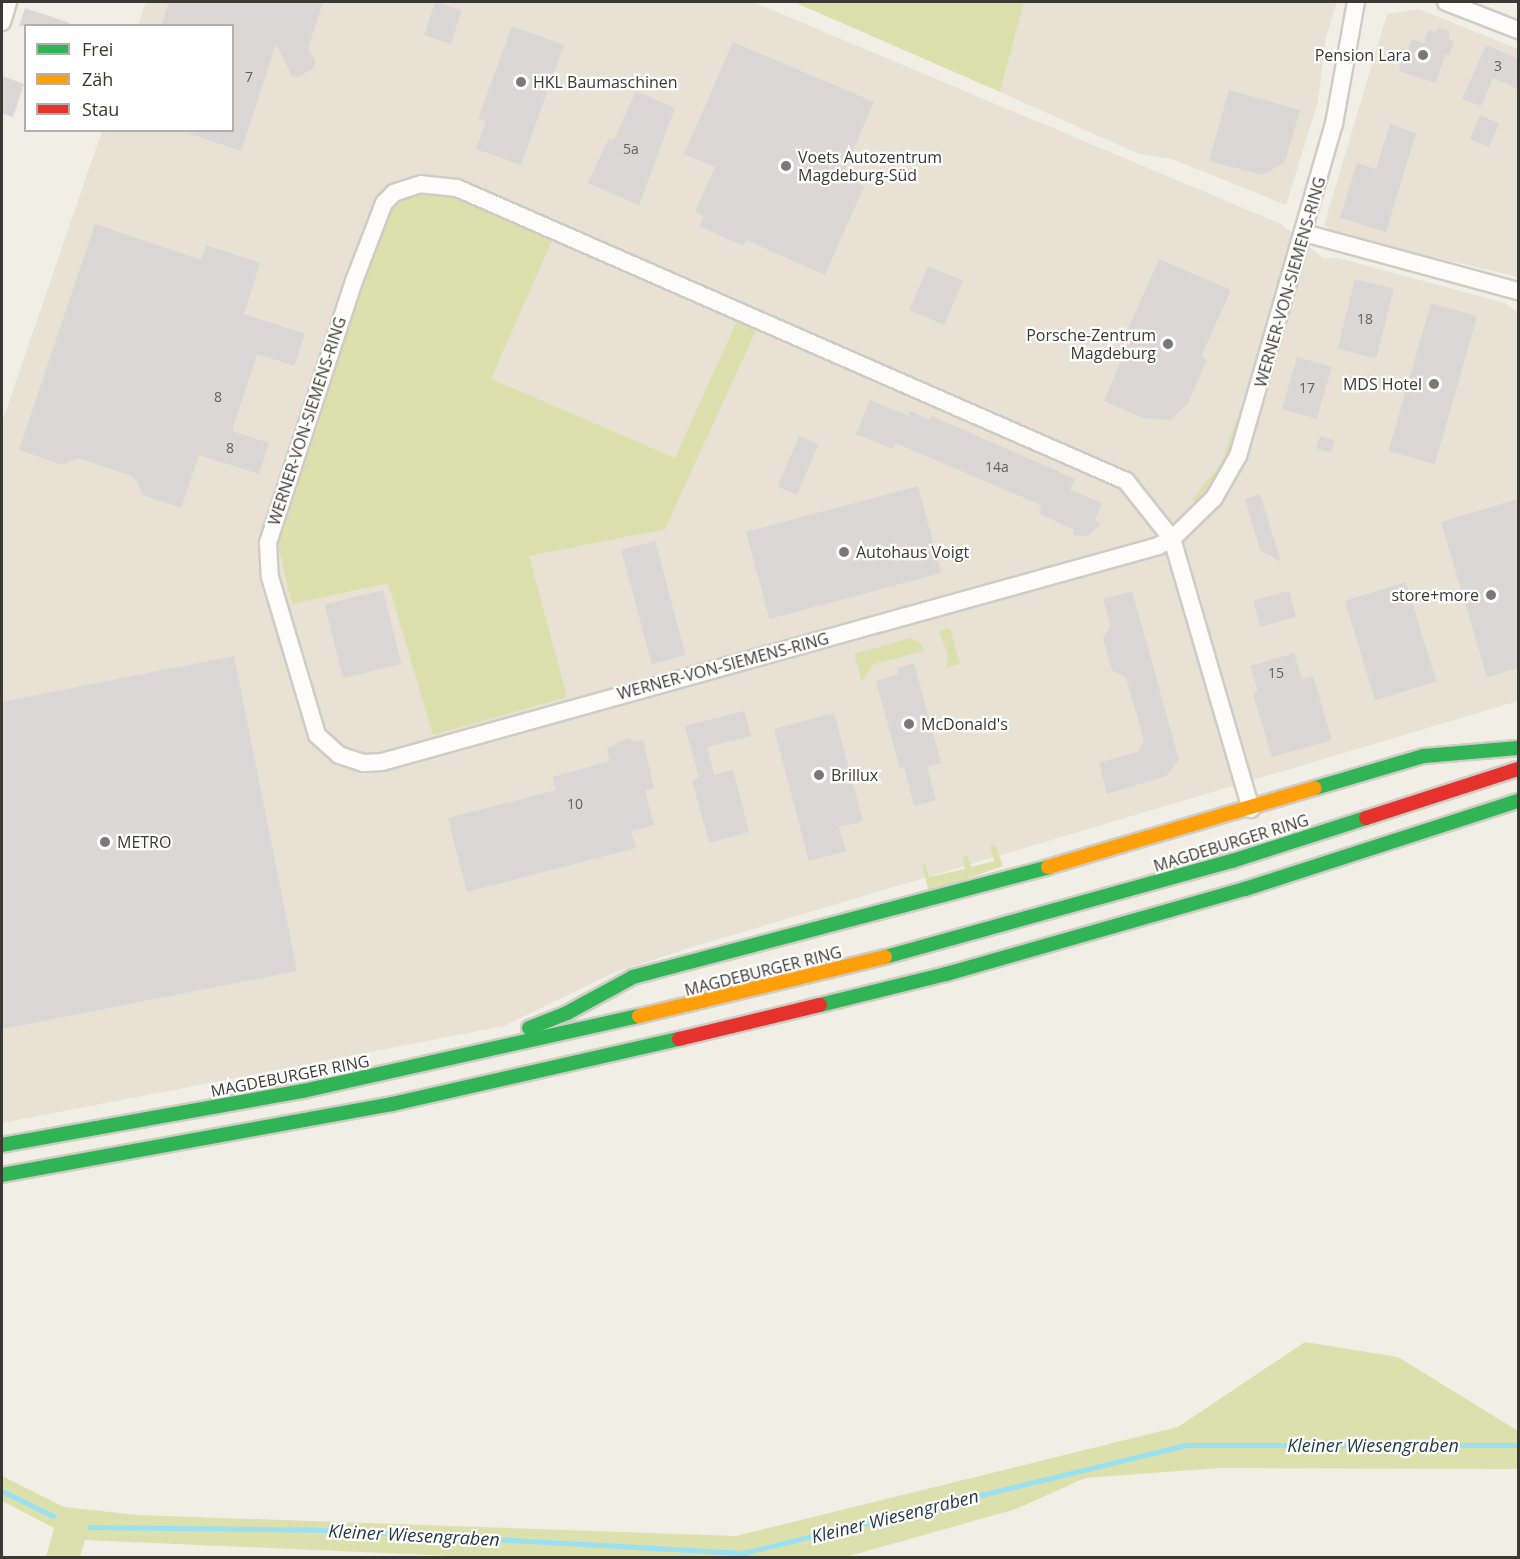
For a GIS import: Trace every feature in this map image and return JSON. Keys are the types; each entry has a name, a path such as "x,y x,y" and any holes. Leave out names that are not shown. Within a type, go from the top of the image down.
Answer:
{"highway":[{"path":"428,1064 467,1044 551,1020 633,977 1008,879 1424,756 1450,751 1518,748"},
{"name":"MAGDEBURGER RING","path":"2,1144 303,1091 690,1006 934,945 1232,861 1518,769"},
{"path":"2,1175 392,1104 746,1023 946,974 1245,889 1518,801"}],"street":[{"path":"2,22 8,2"},
{"name":"WERNER-VON-SIEMENS-RING","path":"1251,809 1172,539 1133,489 1114,474 476,195 421,184 394,193 376,217 274,519 269,560 275,594 317,735 335,753 364,763 382,762 1142,553 1172,539 1214,498 1234,465 1304,233 1334,124 1356,2"},
{"path":"1446,2 1518,30"},
{"path":"1304,233 1518,291"}],"shaded area":[{"path":"146,2 753,2 1281,224 1323,258 1338,258 1505,303 1518,313 1518,701 699,945 613,973 504,1026 2,1123 2,422 102,132 234,132 234,24 138,24"},
{"path":"1024,2 1337,2 1326,37 1318,101 1286,205 1172,159 1139,154 1000,92"},
{"path":"1419,9 1518,49 1518,277 1340,235 1324,225 1387,14"}],"green space":[{"path":"794,2 1024,2 1000,92"},
{"path":"421,192 453,194 554,236 491,379 675,458 738,319 757,328 665,529 529,556 567,697 433,735 388,583 292,604 278,545 382,224 397,202"},
{"path":"1236,420 1239,425 1229,457 1213,484 1196,504 1192,500 1222,462"},
{"path":"950,628 960,664 946,668 948,655 939,631"},
{"path":"910,638 920,642 924,651 874,664 862,681 854,654"},
{"path":"995,845 1003,866 929,892 922,865 925,864 929,877 965,869 962,856 967,855 971,867 994,861 990,846"},
{"path":"1305,1342 1398,1357 1518,1431 1518,1469 1219,1468 1085,1478 1016,1509 842,1558 475,1557 85,1540 80,1557 46,1557 54,1528 2,1501 2,1476 64,1507 137,1515 736,1536 1178,1427"}],"building":[{"path":"169,2 323,2 308,48 316,62 313,69 297,77 292,76 276,44 241,151 187,133 234,132 234,24 162,24"},
{"path":"435,2 462,11 451,44 424,35"},
{"path":"25,8 70,23 24,24 24,26 19,26"},
{"name":"HKL Baumaschinen","path":"512,26 564,45 521,165 476,149 486,121 478,119"},
{"name":"Pension Lara","path":"1438,28 1450,31 1448,39 1454,41 1449,56 1445,54 1436,83 1399,71 1403,49 1408,50 1412,39 1424,43 1428,30 1436,32"},
{"name":"Voets Autozentrum Magdeburg-Süd","path":"733,42 874,102 842,176 864,186 825,275 746,240 743,246 699,226 704,216 695,212 715,167 684,154"},
{"path":"1486,45 1518,59 1518,89 1493,78 1481,106 1462,99"},
{"path":"2,76 24,84 13,117 2,113"},
{"path":"1229,90 1300,110 1285,162 1262,175 1209,161"},
{"path":"636,91 675,108 639,205 588,183 609,138 614,140"},
{"path":"1480,115 1499,123 1489,147 1470,139"},
{"path":"1390,124 1416,133 1386,232 1340,218 1357,163 1376,169"},
{"path":"95,224 201,260 206,245 260,263 244,314 305,334 294,366 257,354 232,431 269,443 259,474 199,455 181,508 143,495 134,477 78,458 63,465 19,450"},
{"name":"Porsche-Zentrum Magdeburg","path":"1159,259 1231,290 1201,357 1207,360 1188,403 1171,420 1143,418 1104,401 1134,331 1128,329"},
{"path":"928,266 963,281 944,325 909,310"},
{"path":"1355,279 1394,289 1376,359 1338,349"},
{"name":"MDS Hotel","path":"1431,303 1477,316 1435,464 1389,451"},
{"path":"1297,357 1332,367 1317,419 1282,409"},
{"path":"870,400 908,416 910,411 930,420 932,416 1075,479 1070,490 1102,503 1095,521 1101,524 1087,536 1073,535 1074,530 1039,513 1041,505 896,443 893,449 856,434"},
{"path":"799,436 818,444 797,495 778,487"},
{"path":"1320,436 1334,440 1331,453 1316,448"},
{"name":"Autohaus Voigt","path":"918,486 941,573 769,619 746,532"},
{"path":"1260,494 1281,562 1260,550 1245,499"},
{"name":"store+more","path":"1518,499 1518,668 1487,677 1441,522"},
{"path":"655,541 686,655 652,664 621,550"},
{"path":"1406,582 1436,681 1375,700 1345,601"},
{"path":"383,590 401,664 343,678 325,605"},
{"path":"1132,591 1179,760 1166,776 1107,794 1099,763 1139,751 1144,740 1126,678 1112,670 1103,638 1111,626 1103,599"},
{"path":"1289,591 1296,617 1260,627 1253,601"},
{"path":"1294,653 1302,679 1313,676 1332,740 1272,757 1253,694 1258,692 1250,666"},
{"name":"METRO","path":"234,656 297,971 2,1029 2,702"},
{"name":"McDonald's","path":"914,663 941,763 927,767 936,800 914,806 904,767 900,768 876,681 899,674 897,668"},
{"path":"744,711 751,736 707,747 714,775 733,770 749,832 709,843 692,780 699,778 685,726"},
{"name":"Brillux","path":"834,713 863,821 839,827 846,851 809,861 774,729"},
{"path":"627,738 635,742 643,740 654,788 645,790 654,825 631,831 636,848 467,892 448,818 556,790 552,777 610,761 607,749"}],"waterway":[{"name":"Kleiner Wiesengraben","path":"89,1527 331,1530 743,1553 1187,1445 1518,1445"},
{"name":"Kleiner Wiesengraben","path":"2,1491 53,1516"}],"traffic: fast":[{"path":"1315,788 1424,756 1518,748"},
{"path":"820,1005 946,974 1245,889 1518,801"},
{"path":"885,957 1232,861 1366,818"},
{"path":"529,1028 567,1013 633,977 1048,867"},
{"path":"2,1145 303,1091 639,1016"},
{"path":"2,1175 392,1104 679,1039"}],"traffic: slow":[{"path":"1048,867 1315,788"},
{"path":"639,1016 885,957"}],"traffic: jam":[{"path":"1366,818 1518,769"},
{"path":"679,1039 820,1005"}],"place":[{"name":"Pension Lara","path":"1423,55"},
{"name":"HKL Baumaschinen","path":"521,82"},
{"name":"Voets Autozentrum Magdeburg-Süd","path":"786,166"},
{"name":"Porsche-Zentrum Magdeburg","path":"1168,344"},
{"name":"MDS Hotel","path":"1434,384"},
{"name":"Autohaus Voigt","path":"844,552"},
{"name":"store+more","path":"1491,595"},
{"name":"McDonald's","path":"909,724"},
{"name":"Brillux","path":"819,775"},
{"name":"METRO","path":"105,842"}]}
